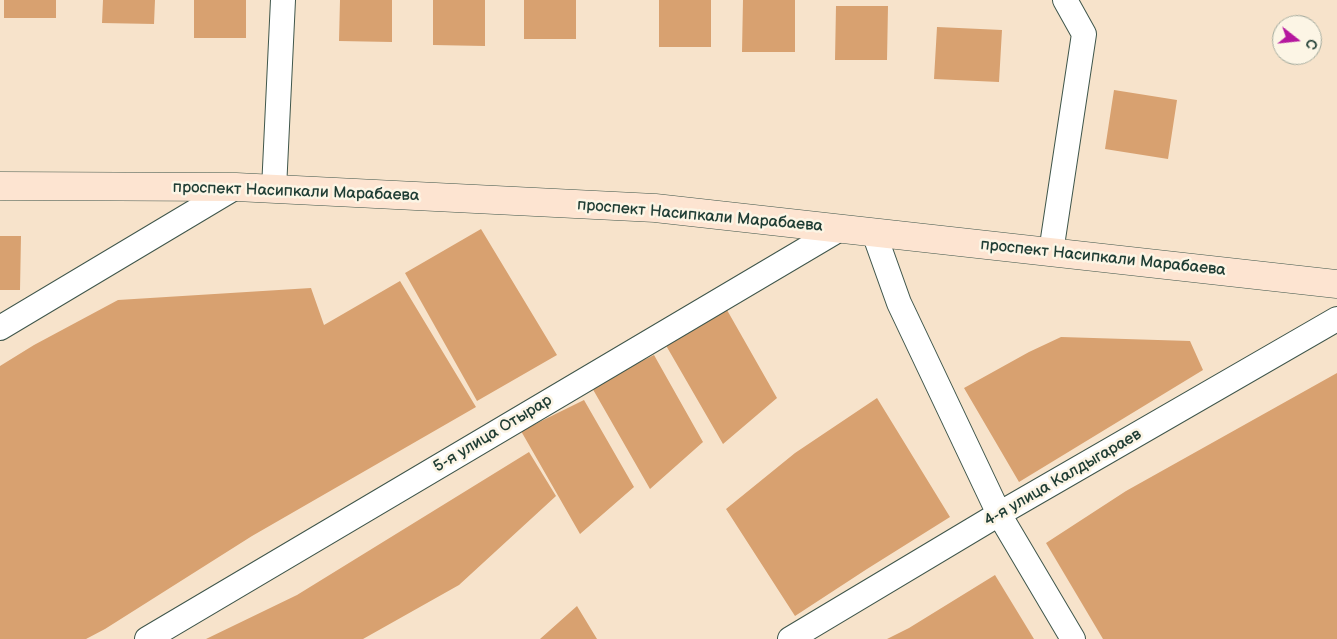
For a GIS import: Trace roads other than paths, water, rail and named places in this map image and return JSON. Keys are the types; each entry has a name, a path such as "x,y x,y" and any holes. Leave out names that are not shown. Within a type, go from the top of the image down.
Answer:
{"main road":[{"name":"проспект Насипкали Марабаева","path":"0,186 236,187 656,208 1337,284"}],"street":[{"path":"274,189 284,0"},
{"path":"1051,252 1084,34 1065,0"},
{"path":"0,328 236,187"},
{"name":"5-я улица Отырар","path":"146,639 840,229"},
{"path":"874,233 899,303 999,514 1073,639"},
{"name":"4-я улица Калдыгараев","path":"790,639 999,514 1337,319"}]}
